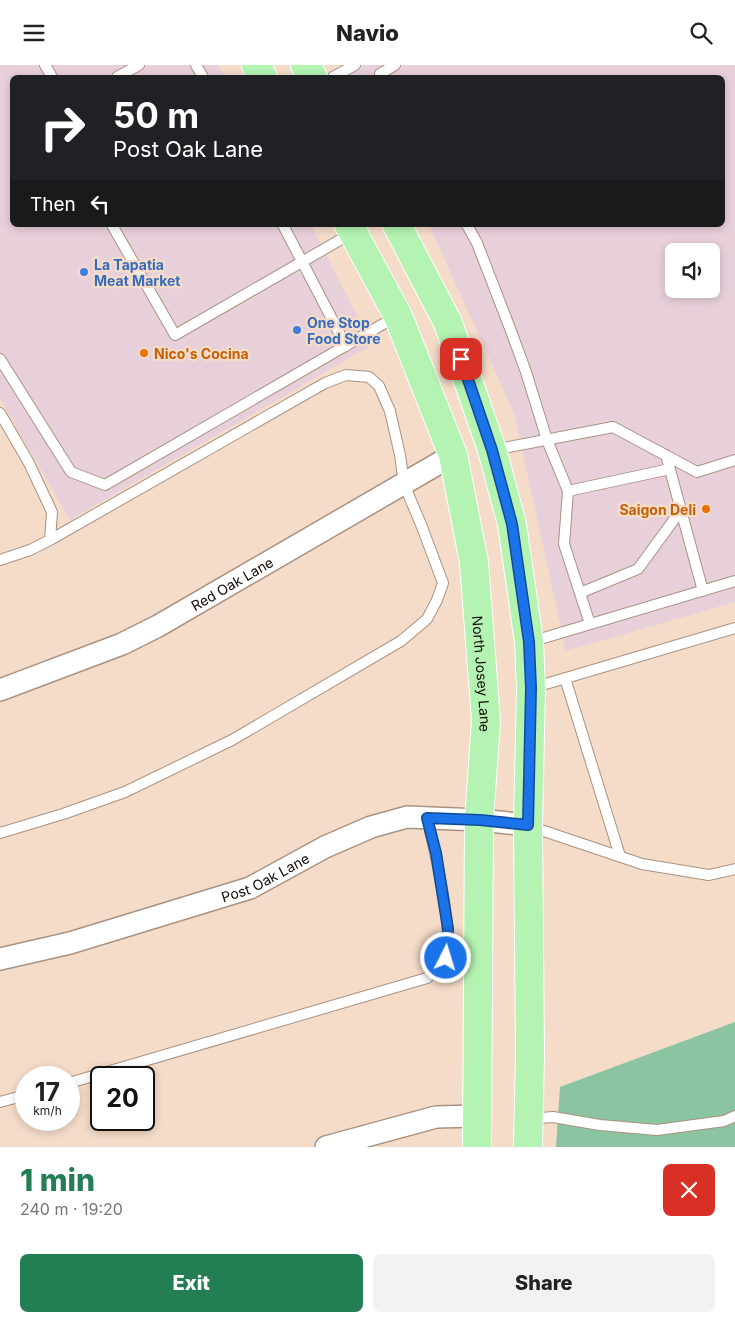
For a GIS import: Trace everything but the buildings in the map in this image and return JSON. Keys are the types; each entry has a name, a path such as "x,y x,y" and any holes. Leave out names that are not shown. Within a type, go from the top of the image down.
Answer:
{"main road":[{"name":"North Josey Lane","path":"354,227 398,316 453,455 474,562 486,721 480,820 477,1147"},
{"path":"398,227 448,323 492,450 512,524 529,642 531,688 528,825 528,1147"}],"street":[{"name":"Red Oak Lane","path":"0,690 122,644 158,626 453,455"},
{"name":"Post Oak Lane","path":"0,959 70,943 250,888 325,847 371,827 408,817 480,820 528,825"},
{"path":"326,1147 430,1119 478,1116"}],"lane":[{"path":"120,75 139,65"},
{"path":"338,75 355,65"},
{"path":"378,72 395,65"},
{"path":"113,227 175,335 303,261 354,227"},
{"path":"284,227 346,346"},
{"path":"468,227 477,243 523,364 547,440 568,491 564,544 590,624"},
{"path":"0,359 71,472 105,485 398,316"},
{"path":"0,560 30,550 50,540 325,383 346,375 369,377 379,386 390,411 400,455 404,484 443,583 437,601 426,619 400,641 232,740 125,792 63,814 0,833"},
{"path":"0,413 29,463 52,511 50,540"},
{"path":"492,450 613,427 697,471 735,460"},
{"path":"666,455 703,591"},
{"path":"568,491 670,469"},
{"path":"580,593 638,569 681,510"},
{"path":"529,642 735,581"},
{"path":"531,688 735,628"},
{"path":"566,678 620,856"},
{"path":"80,1080 426,978 446,958 448,929 436,853 427,818"},
{"path":"528,825 642,864 710,875 735,869"},
{"path":"0,1102 15,1098"},
{"path":"529,1119 553,1117 600,1125 657,1130 724,1121 735,1116"}],"shaded area":[{"path":"0,65 218,65 224,75 10,75 10,227 312,227 372,345 70,520 0,399"},
{"path":"343,65 735,65 735,602 566,651 514,413 430,227 725,227 725,75 349,75"}],"green space":[{"path":"735,1022 735,1147 556,1147 560,1087"}],"place":[{"name":"La Tapatia Meat Market","path":"84,272"},
{"name":"One Stop Food Store","path":"297,330"},
{"name":"Nico's Cocina","path":"144,353"},
{"name":"Saigon Deli","path":"706,509"}],"route":[{"path":"446,958 448,929 436,853 427,818 480,820 528,825 531,688 529,642 512,524 492,450 461,359"}]}
